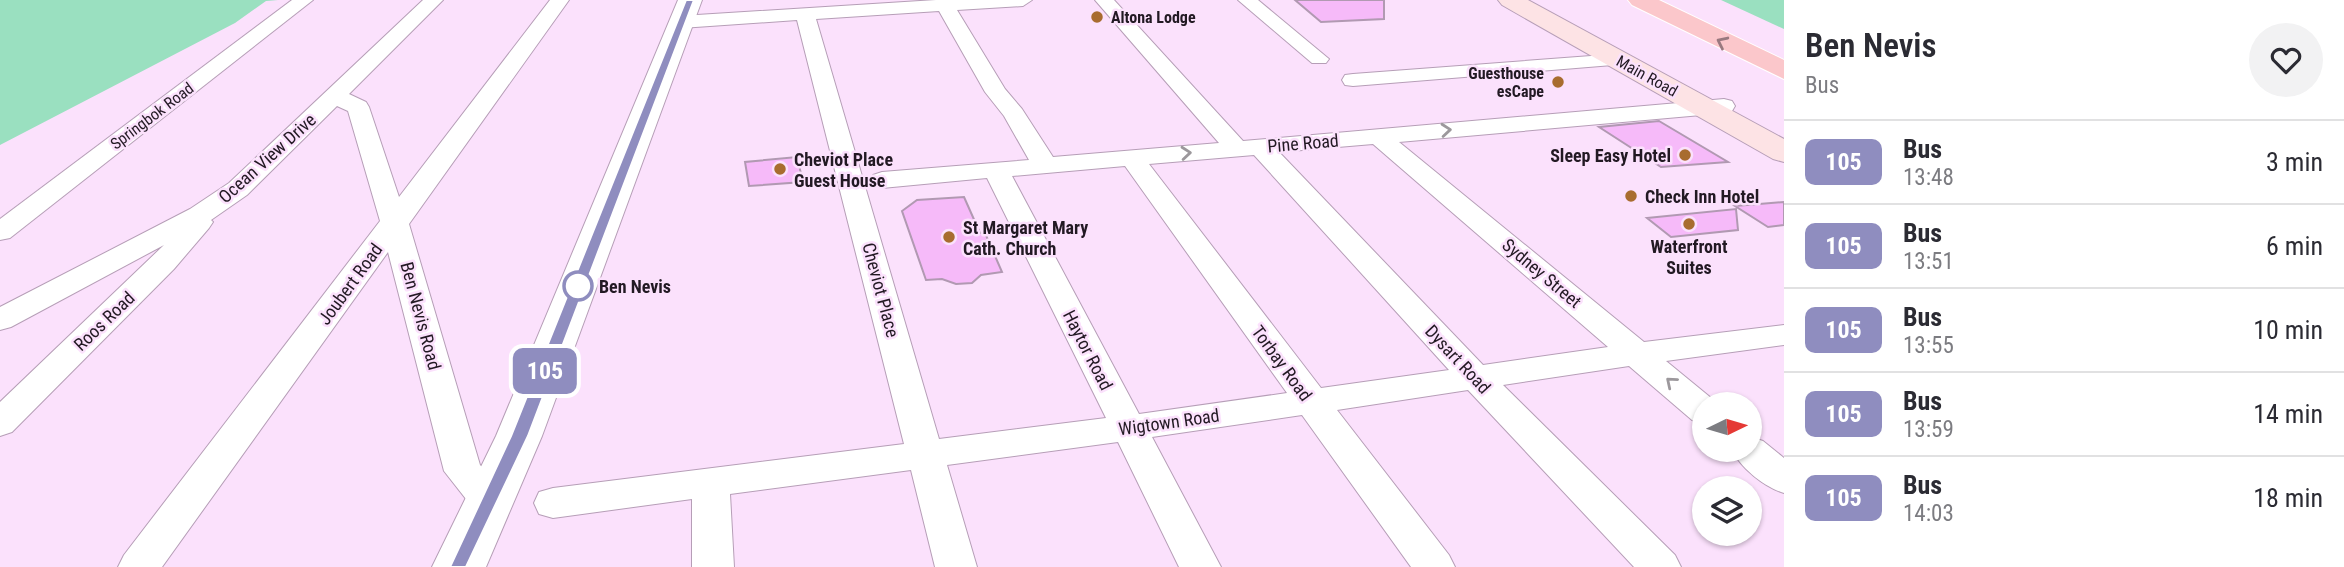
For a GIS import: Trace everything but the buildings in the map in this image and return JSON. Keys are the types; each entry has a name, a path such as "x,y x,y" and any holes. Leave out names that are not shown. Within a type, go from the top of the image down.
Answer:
{"main road":[{"name":"Main Road","path":"1510,0 1618,60 1784,138"},
{"name":"Main Road","path":"1529,0 1714,106 1784,152"},
{"path":"1640,0 1784,71"}],"street":[{"name":"Springbok Road","path":"0,232 304,0"},
{"name":"Ocean View Drive","path":"0,320 201,215 238,189 434,0"},
{"name":"Joubert Road","path":"139,567 559,0"},
{"path":"459,567 491,502 685,11 805,14 1023,0"},
{"name":"Dysart Road","path":"1104,0 1660,567"},
{"path":"1247,0 1319,59"},
{"path":"945,5 996,92 1014,114 1045,165"},
{"name":"Cheviot Place","path":"805,14 956,567"},
{"path":"1353,80 1618,60"},
{"name":"Ben Nevis Road","path":"335,96 358,107 394,221 463,471 491,502"},
{"name":"Pine Road","path":"882,180 1714,106"},
{"name":"Sydney Street","path":"1378,136 1692,401"},
{"name":"Torbay Road","path":"1132,158 1434,567"},
{"name":"Haytor Road","path":"996,170 1200,567"},
{"name":"Roos Road","path":"0,423 164,263 198,223 201,215"},
{"name":"Wigtown Road","path":"553,503 925,456 1784,335"},
{"path":"1762,460 1784,479"},
{"path":"711,483 713,567"}],"green space":[{"path":"0,0 278,0 266,1 235,23 0,145"},
{"path":"1721,0 1784,0 1784,29"}],"bus line":[{"name":"105","path":"459,567 519,436 690,0"}],"place":[{"name":"Altona Lodge","path":"1097,17"},
{"name":"Guesthouse esCape","path":"1558,82"},
{"name":"Sleep Easy Hotel","path":"1685,155"},
{"name":"Cheviot Place Guest House","path":"780,169"},
{"name":"Check Inn Hotel","path":"1631,196"},
{"name":"Waterfront Suites","path":"1689,224"},
{"name":"St Margaret Mary Cath. Church","path":"949,237"},
{"name":"Ben Nevis","path":"578,286"}]}
